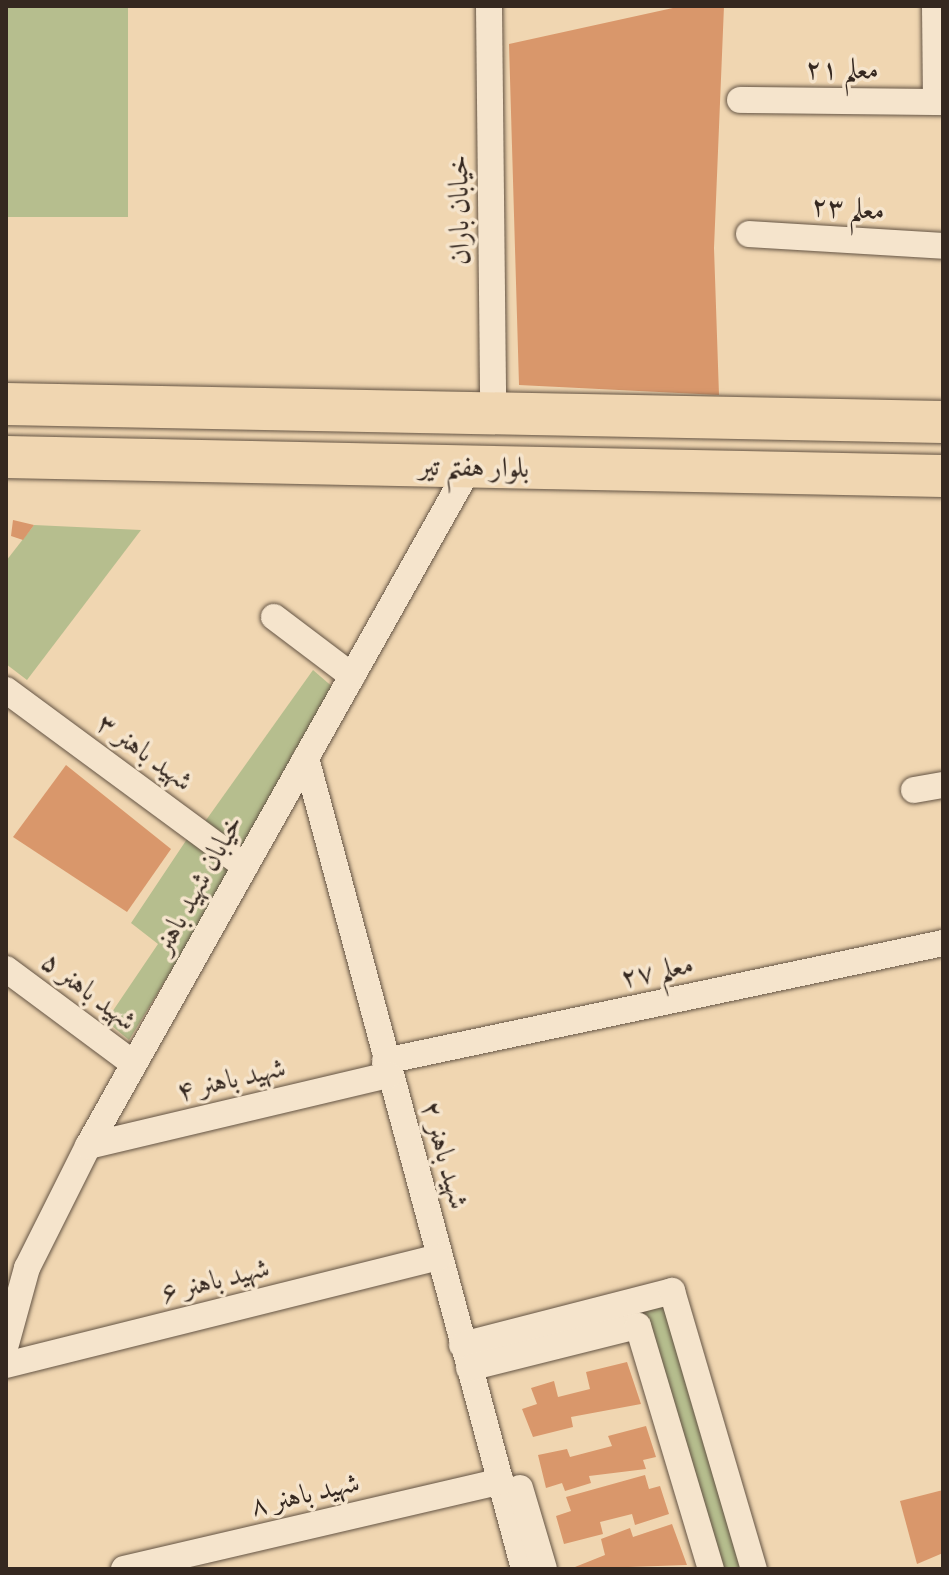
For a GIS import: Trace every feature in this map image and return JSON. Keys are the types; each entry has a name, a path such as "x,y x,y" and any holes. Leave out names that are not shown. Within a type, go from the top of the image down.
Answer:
{"main road":[{"name":"بلوار هفتم تیر","path":"6,404 943,422"},
{"name":"بلوار هفتم تیر","path":"6,457 943,476"}],"street":[{"name":"خیابان باران","path":"489,6 493,413"},
{"path":"935,6 939,102"},
{"name":"معلم ۲۱","path":"740,100 939,102"},
{"name":"معلم ۲۳","path":"749,234 943,246"},
{"name":"خیابان شهید باهنر","path":"6,1344 16,1270 470,466"},
{"path":"274,617 352,676"},
{"name":"شهید باهنر ۳","path":"6,690 245,866"},
{"name":"شهید باهنر ۲","path":"306,758 387,1068 472,1359 524,1569"},
{"path":"914,790 943,785"},
{"name":"معلم ۲۷","path":"387,1068 943,943"},
{"name":"شهید باهنر ۵","path":"6,969 134,1064"},
{"name":"شهید باهنر ۴","path":"88,1146 387,1068"},
{"name":"شهید باهنر ۶","path":"6,1365 440,1257"},
{"path":"544,1569 472,1359 635,1314 672,1291 754,1569"},
{"path":"635,1314 711,1569"},
{"name":"شهید باهنر ۸","path":"124,1569 501,1481"}],"green space":[{"path":"6,6 128,6 128,217 6,217"},
{"path":"34,525 141,530 27,680 6,664 6,561"},
{"path":"313,670 335,689 243,846 204,823"},
{"path":"189,836 231,873 129,1040 106,1021 158,944 131,923"},
{"path":"670,1295 749,1569 711,1569 635,1305"}],"building":[{"path":"682,6 724,6 714,248 719,395 519,385 509,44"},
{"path":"13,520 34,525 23,540 11,536"},
{"path":"66,765 171,849 127,912 13,837"},
{"path":"627,1362 641,1404 571,1417 573,1427 533,1437 522,1409 537,1404 531,1388 554,1381 558,1397 590,1389 586,1372"},
{"path":"646,1426 656,1457 643,1460 646,1469 589,1476 591,1483 565,1491 562,1483 546,1488 538,1455 567,1449 570,1457 612,1446 608,1436"},
{"path":"645,1475 649,1489 660,1486 669,1514 635,1525 632,1514 600,1522 603,1534 564,1544 556,1516 571,1511 566,1497"},
{"path":"943,1490 943,1553 917,1564 900,1501"},
{"path":"672,1524 687,1565 570,1569 605,1555 601,1539 630,1528 633,1537"}]}
